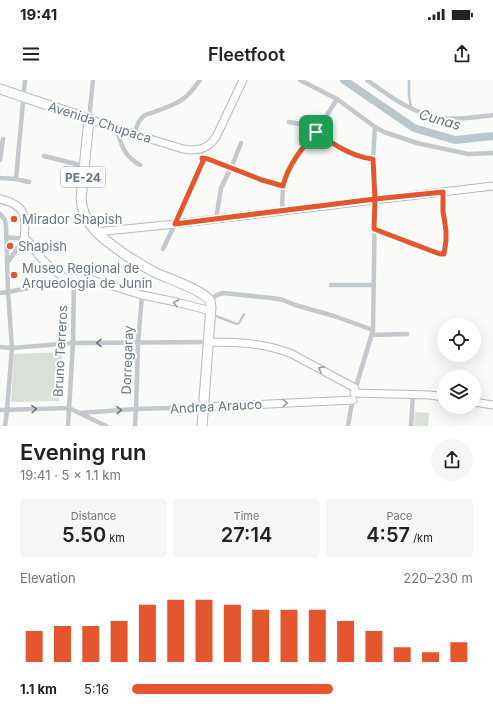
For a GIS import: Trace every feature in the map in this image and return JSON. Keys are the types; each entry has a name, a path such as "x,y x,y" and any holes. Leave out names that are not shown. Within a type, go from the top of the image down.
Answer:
{"highway":[{"name":"Avenida Chupaca","path":"0,89 89,119"},
{"name":"PE-24","path":"89,119 81,199 85,217 96,232 108,243 145,267 196,290 210,301"},
{"path":"202,426 211,313 210,301"}],"street":[{"path":"16,179 25,80"},
{"path":"89,119 93,80"},
{"path":"134,134 141,117 176,104 188,96 200,80"},
{"path":"163,249 203,161 200,149 206,147 216,137 243,80"},
{"path":"300,80 337,100 384,132 417,143 468,154 493,153"},
{"path":"367,80 390,96 411,108 428,115 448,118 493,116"},
{"path":"283,211 283,186 286,175 302,148 316,132 337,100"},
{"name":"Avenida Chupaca","path":"89,119 183,149 200,149"},
{"path":"288,122 300,124 316,132 352,154 373,159"},
{"path":"348,426 354,394 374,330 375,199 373,159 375,127"},
{"path":"118,129 122,148 132,161 140,165"},
{"path":"0,160 3,139"},
{"path":"216,219 221,188 241,144"},
{"path":"44,156 84,166"},
{"path":"202,158 283,186"},
{"path":"0,178 29,182"},
{"path":"96,232 493,186"},
{"path":"374,229 440,254 444,254 446,245 446,231 443,212 443,192"},
{"path":"0,199 18,206 25,220 24,239 8,262"},
{"path":"0,214 5,220 12,348 5,426"},
{"path":"6,238 24,239 52,269 65,278 89,279 142,295 176,302 211,313"},
{"path":"0,293 60,282 65,278"},
{"name":"Bruno Terreros","path":"68,426 73,344 74,278"},
{"path":"331,285 374,285"},
{"path":"210,301 217,295 223,293 272,298 334,316 374,330"},
{"name":"Dorregaray","path":"134,426 142,295"},
{"path":"372,335 407,334"},
{"path":"0,347 12,348 73,344 209,342 240,343 264,346 283,350 292,354 354,394"},
{"name":"Andrea Arauco","path":"80,413 136,409 204,407 354,394 413,394 437,396"},
{"path":"412,426 413,394"},
{"path":"481,403 493,405"},
{"path":"0,410 69,408"},
{"name":"Bruno Terreros","path":"69,408 106,426"}],"lane":[{"path":"409,80 411,108"},
{"path":"211,313 237,324 244,314"}],"shaded area":[{"path":"62,352 59,401 11,402 14,354"},
{"path":"415,412 429,413 428,426 414,426"}],"waterway":[{"name":"Cunas","path":"344,80 414,128 455,140 493,136"}],"place":[{"name":"Mirador Shapish","path":"14,219"},
{"name":"Shapish","path":"10,246"},
{"name":"Museo Regional de Arqueología de Junín","path":"14,275"}],"route":[{"path":"316,132 304,145 294,161 286,175 283,186 202,158 203,161 175,224 375,199 374,229 442,255 444,254 446,231 443,212 443,192 375,199 373,159 352,154 316,132"}]}
